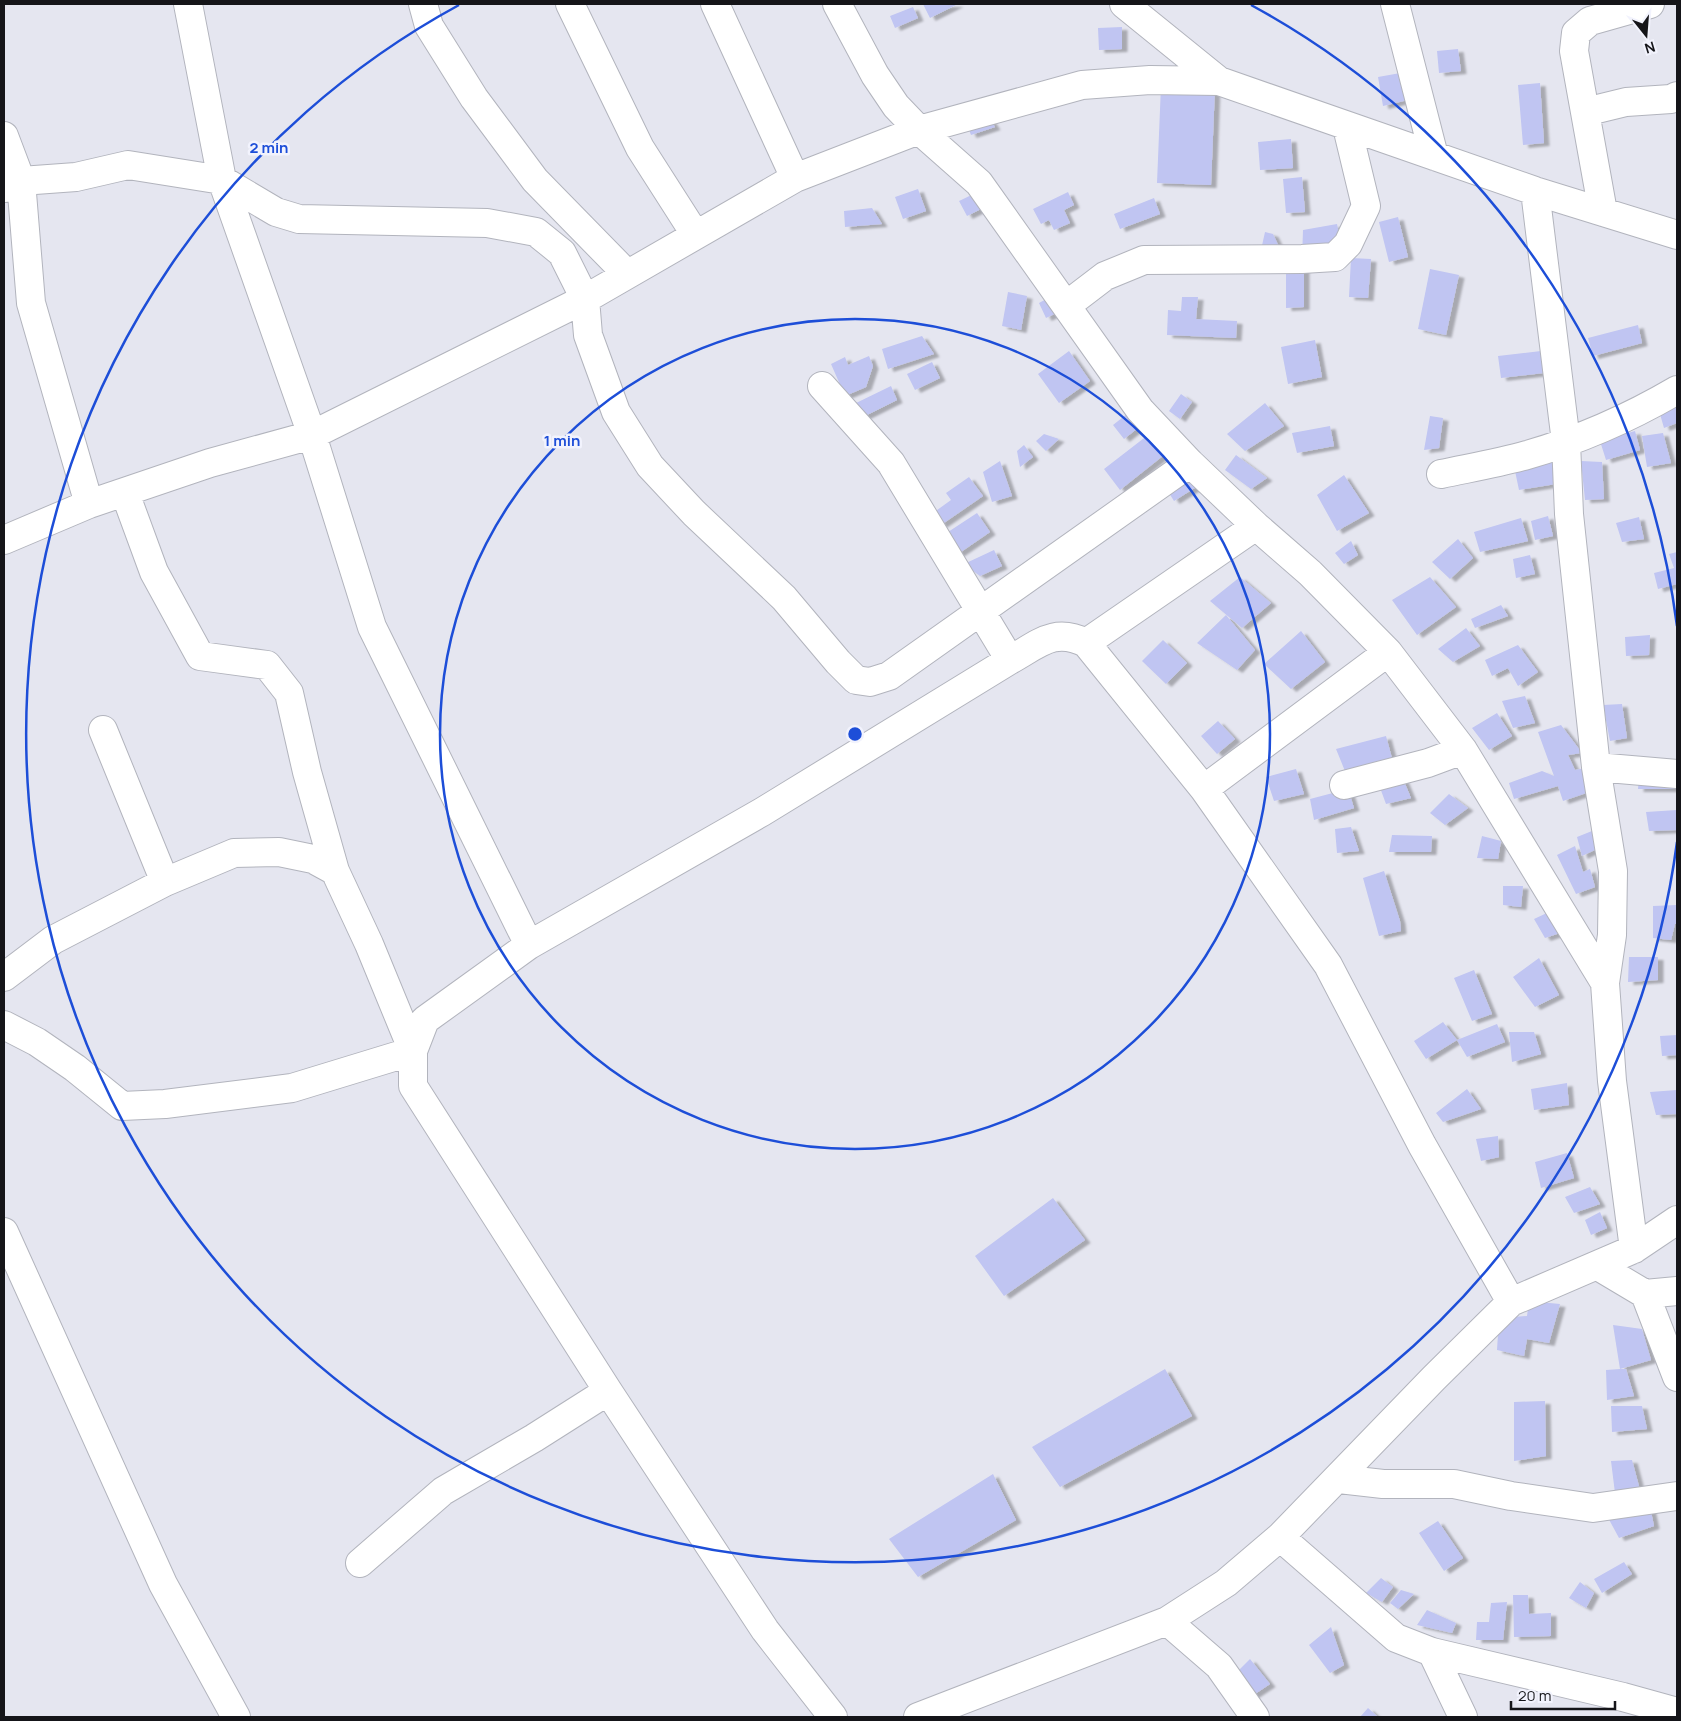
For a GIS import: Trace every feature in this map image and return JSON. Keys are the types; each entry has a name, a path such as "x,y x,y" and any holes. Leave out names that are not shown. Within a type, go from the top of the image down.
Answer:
{"street":[{"path":"188,4 222,180 312,435 372,627 529,945"},
{"path":"423,4 429,26 474,98 535,180 627,274"},
{"path":"570,4 640,148 695,234"},
{"path":"714,4 795,178"},
{"path":"837,4 874,75 896,106 919,130 979,182 1140,410 1190,463 1256,526 1310,572 1388,652 1463,750 1606,983"},
{"path":"1124,4 1219,81"},
{"path":"1395,4 1434,156"},
{"path":"1603,212 1574,51 1576,33 1590,21 1650,4"},
{"path":"4,540 89,504 210,463 312,435 585,299 795,178 919,130 1082,85 1150,80 1219,81 1535,191 1677,235"},
{"path":"1585,112 1626,102 1671,99 1677,96"},
{"path":"1067,306 1105,276 1144,260 1335,256 1348,244 1366,206 1347,127"},
{"path":"4,136 31,303 89,504"},
{"path":"12,185 76,177 128,165 222,180 276,212 299,219 487,223 536,232 562,253 585,299 588,335 616,412 650,466 694,513 784,598 838,662 856,680 870,682 889,676 1190,463"},
{"path":"1535,191 1566,442 1569,514 1596,767 1613,872 1612,935 1606,983 1612,1081 1634,1249"},
{"path":"822,386 891,463 1010,660"},
{"path":"1441,474 1527,455 1566,442 1644,410 1677,390"},
{"path":"125,493 154,572 200,656 268,665 289,693 307,772 335,870 413,1051"},
{"path":"1086,643 1256,526"},
{"path":"832,1717 765,1630 608,1391 413,1086 413,1051 425,1020 529,945 762,812 1010,660 1052,636 1071,635 1086,643 1204,789 1328,965 1422,1145 1511,1302"},
{"path":"1204,789 1388,652"},
{"path":"103,730 165,882"},
{"path":"1344,784 1420,766 1463,750"},
{"path":"1596,767 1677,774"},
{"path":"4,977 53,940 165,882 234,853 279,852 312,859 335,870"},
{"path":"4,1025 37,1042 122,1106 165,1104 292,1088 413,1051"},
{"path":"918,1717 1168,1621 1226,1583 1280,1537 1339,1479 1434,1378 1511,1302 1634,1249 1677,1220"},
{"path":"4,1232 163,1584 236,1717"},
{"path":"1598,1266 1645,1294 1677,1292"},
{"path":"1645,1294 1677,1377"},
{"path":"360,1563 443,1491 534,1438 608,1391"},
{"path":"1339,1479 1383,1484 1454,1484 1511,1496 1593,1508 1677,1496"},
{"path":"1280,1537 1396,1638 1432,1652 1623,1697 1677,1712"},
{"path":"1168,1621 1220,1666 1255,1717"},
{"path":"1432,1652 1463,1717"}],"building":[{"path":"923,4 958,4 930,18"},
{"path":"913,7 918,18 895,28 890,16"},
{"path":"1122,27 1122,49 1099,50 1098,28"},
{"path":"1458,49 1461,71 1439,73 1437,51"},
{"path":"1406,72 1412,99 1383,106 1378,77"},
{"path":"1540,83 1544,143 1523,145 1518,85"},
{"path":"1161,85 1215,87 1211,185 1157,183"},
{"path":"987,115 995,127 971,135 966,122"},
{"path":"1291,139 1293,168 1260,170 1258,142"},
{"path":"1302,177 1305,212 1286,213 1283,179"},
{"path":"918,189 926,211 903,219 895,197"},
{"path":"982,190 989,205 967,216 959,201"},
{"path":"1068,192 1074,205 1064,210 1070,223 1054,230 1049,220 1041,224 1033,209"},
{"path":"1154,198 1160,214 1120,229 1114,214"},
{"path":"872,208 882,224 845,227 844,211"},
{"path":"1398,217 1408,257 1389,262 1379,222"},
{"path":"1337,224 1341,243 1302,259 1303,230"},
{"path":"1265,232 1273,234 1280,249 1261,250"},
{"path":"1351,258 1371,259 1368,298 1349,297"},
{"path":"1286,268 1304,268 1304,307 1286,308"},
{"path":"1430,269 1459,275 1446,335 1418,329"},
{"path":"1008,292 1027,296 1021,330 1002,326"},
{"path":"1050,297 1065,309 1046,318 1039,303"},
{"path":"1182,297 1198,297 1196,319 1237,321 1236,338 1167,335 1168,310 1181,311"},
{"path":"1638,325 1642,343 1593,356 1588,338"},
{"path":"922,336 934,354 888,369 882,349"},
{"path":"1315,340 1322,377 1288,384 1281,347"},
{"path":"1069,351 1090,381 1059,403 1038,374"},
{"path":"1541,351 1544,373 1501,378 1498,356"},
{"path":"869,356 873,366 866,387 845,396 831,364 845,357 848,365"},
{"path":"932,362 940,378 915,390 907,374"},
{"path":"891,386 897,400 861,418 854,404"},
{"path":"1181,394 1192,402 1180,419 1169,411"},
{"path":"1677,401 1677,423 1664,428 1658,407"},
{"path":"1265,403 1284,426 1245,451 1227,434"},
{"path":"1137,406 1148,420 1124,439 1113,425"},
{"path":"1430,416 1443,418 1439,448 1424,450"},
{"path":"1330,426 1334,446 1297,453 1292,433"},
{"path":"1635,431 1640,450 1606,460 1600,441"},
{"path":"1663,433 1671,463 1647,467 1642,436"},
{"path":"1044,434 1059,439 1046,451 1036,441"},
{"path":"1148,435 1164,455 1120,490 1104,469"},
{"path":"1024,445 1033,457 1020,467 1017,451"},
{"path":"1236,455 1267,478 1251,489 1225,470"},
{"path":"1561,459 1562,483 1519,490 1515,471"},
{"path":"1000,461 1012,496 992,502 983,472"},
{"path":"1581,461 1602,462 1604,499 1585,500"},
{"path":"1191,469 1201,484 1174,501 1164,485"},
{"path":"1344,475 1369,513 1337,531 1317,495"},
{"path":"969,477 983,496 941,525 933,513 951,500 946,493"},
{"path":"977,513 990,532 958,554 945,534"},
{"path":"1548,516 1553,536 1535,540 1531,521"},
{"path":"1639,517 1644,539 1622,542 1616,523"},
{"path":"1521,518 1528,541 1480,552 1474,532"},
{"path":"1458,539 1473,558 1450,579 1432,562"},
{"path":"1351,541 1358,555 1344,564 1335,553"},
{"path":"994,550 1002,566 980,576 964,564"},
{"path":"1677,552 1677,584 1658,589 1654,573 1674,568 1669,554"},
{"path":"1530,555 1535,574 1516,578 1513,559"},
{"path":"1240,577 1271,603 1242,628 1210,601"},
{"path":"1430,577 1456,607 1417,635 1392,600"},
{"path":"1501,605 1508,616 1475,628 1471,619"},
{"path":"1226,615 1255,650 1237,670 1197,643"},
{"path":"1466,628 1480,646 1453,662 1438,649"},
{"path":"1301,631 1325,662 1291,689 1264,664"},
{"path":"1650,635 1649,655 1626,656 1625,637"},
{"path":"1163,640 1187,663 1166,684 1142,661"},
{"path":"1518,645 1538,672 1518,686 1508,668 1492,676 1485,660"},
{"path":"1525,696 1535,723 1513,728 1502,701"},
{"path":"1622,704 1627,738 1610,741 1603,705"},
{"path":"1497,713 1512,736 1489,750 1472,728"},
{"path":"1218,721 1235,739 1217,754 1201,736"},
{"path":"1561,725 1582,753 1568,755 1575,770 1585,768 1592,791 1563,801 1558,786 1514,799 1509,783 1542,771 1554,776 1538,732"},
{"path":"1386,736 1393,762 1347,776 1336,749"},
{"path":"1296,769 1304,794 1274,801 1266,777"},
{"path":"1639,777 1677,780 1677,789 1638,789"},
{"path":"1403,779 1411,798 1386,804 1379,785"},
{"path":"1348,789 1354,808 1314,820 1310,799"},
{"path":"1449,794 1468,808 1445,825 1430,813"},
{"path":"1677,810 1677,830 1649,831 1646,812"},
{"path":"1351,827 1359,851 1337,853 1335,829"},
{"path":"1597,829 1601,847 1582,856 1577,837"},
{"path":"1392,835 1432,836 1431,852 1389,852"},
{"path":"1482,836 1501,841 1498,859 1477,858"},
{"path":"1575,846 1583,872 1590,869 1595,887 1576,894 1557,855"},
{"path":"1384,871 1400,921 1401,931 1379,936 1363,878"},
{"path":"1503,886 1523,886 1521,907 1503,905"},
{"path":"1677,905 1677,924 1675,924 1671,940 1653,938 1653,906"},
{"path":"1549,912 1563,932 1545,938 1534,919"},
{"path":"1629,957 1658,957 1658,980 1628,982"},
{"path":"1539,958 1559,995 1535,1007 1513,977"},
{"path":"1474,970 1492,1014 1472,1021 1454,978"},
{"path":"1443,1022 1457,1040 1426,1059 1414,1041"},
{"path":"1497,1024 1505,1042 1467,1057 1457,1040"},
{"path":"1509,1032 1534,1032 1541,1054 1512,1062"},
{"path":"1677,1035 1677,1055 1662,1056 1660,1036"},
{"path":"1567,1083 1569,1105 1534,1110 1531,1089"},
{"path":"1467,1089 1481,1109 1443,1122 1436,1113"},
{"path":"1677,1090 1677,1114 1656,1115 1650,1092"},
{"path":"1498,1136 1499,1157 1481,1161 1476,1139"},
{"path":"1567,1153 1574,1178 1541,1188 1535,1162"},
{"path":"1590,1187 1600,1204 1574,1213 1565,1197"},
{"path":"1053,1198 1085,1240 1004,1296 975,1256"},
{"path":"1600,1212 1607,1228 1591,1235 1585,1220"},
{"path":"1529,1301 1560,1304 1549,1343 1527,1339 1524,1356 1497,1350 1499,1318 1527,1316"},
{"path":"1613,1325 1642,1329 1651,1360 1620,1369"},
{"path":"1165,1369 1192,1416 1060,1487 1032,1447"},
{"path":"1626,1369 1634,1396 1607,1400 1606,1370"},
{"path":"1545,1401 1546,1456 1514,1461 1514,1402"},
{"path":"1611,1406 1642,1406 1647,1429 1612,1432"},
{"path":"1632,1460 1640,1490 1615,1493 1611,1461"},
{"path":"993,1474 1016,1520 918,1577 889,1539"},
{"path":"1649,1502 1654,1526 1619,1538 1606,1514"},
{"path":"1438,1521 1463,1558 1444,1571 1419,1533"},
{"path":"1624,1562 1632,1574 1602,1593 1594,1579"},
{"path":"1381,1578 1393,1587 1382,1602 1366,1593"},
{"path":"1580,1582 1594,1593 1586,1608 1569,1598"},
{"path":"1401,1590 1414,1594 1398,1609 1390,1603"},
{"path":"1513,1595 1528,1595 1529,1614 1551,1613 1551,1636 1514,1637"},
{"path":"1507,1602 1503,1640 1476,1640 1477,1622 1489,1622 1491,1603"},
{"path":"1427,1610 1456,1623 1452,1633 1417,1625"},
{"path":"1331,1627 1344,1665 1330,1673 1309,1645"},
{"path":"1250,1659 1270,1684 1252,1696 1233,1676"},
{"path":"1368,1708 1378,1717 1360,1717"}]}
